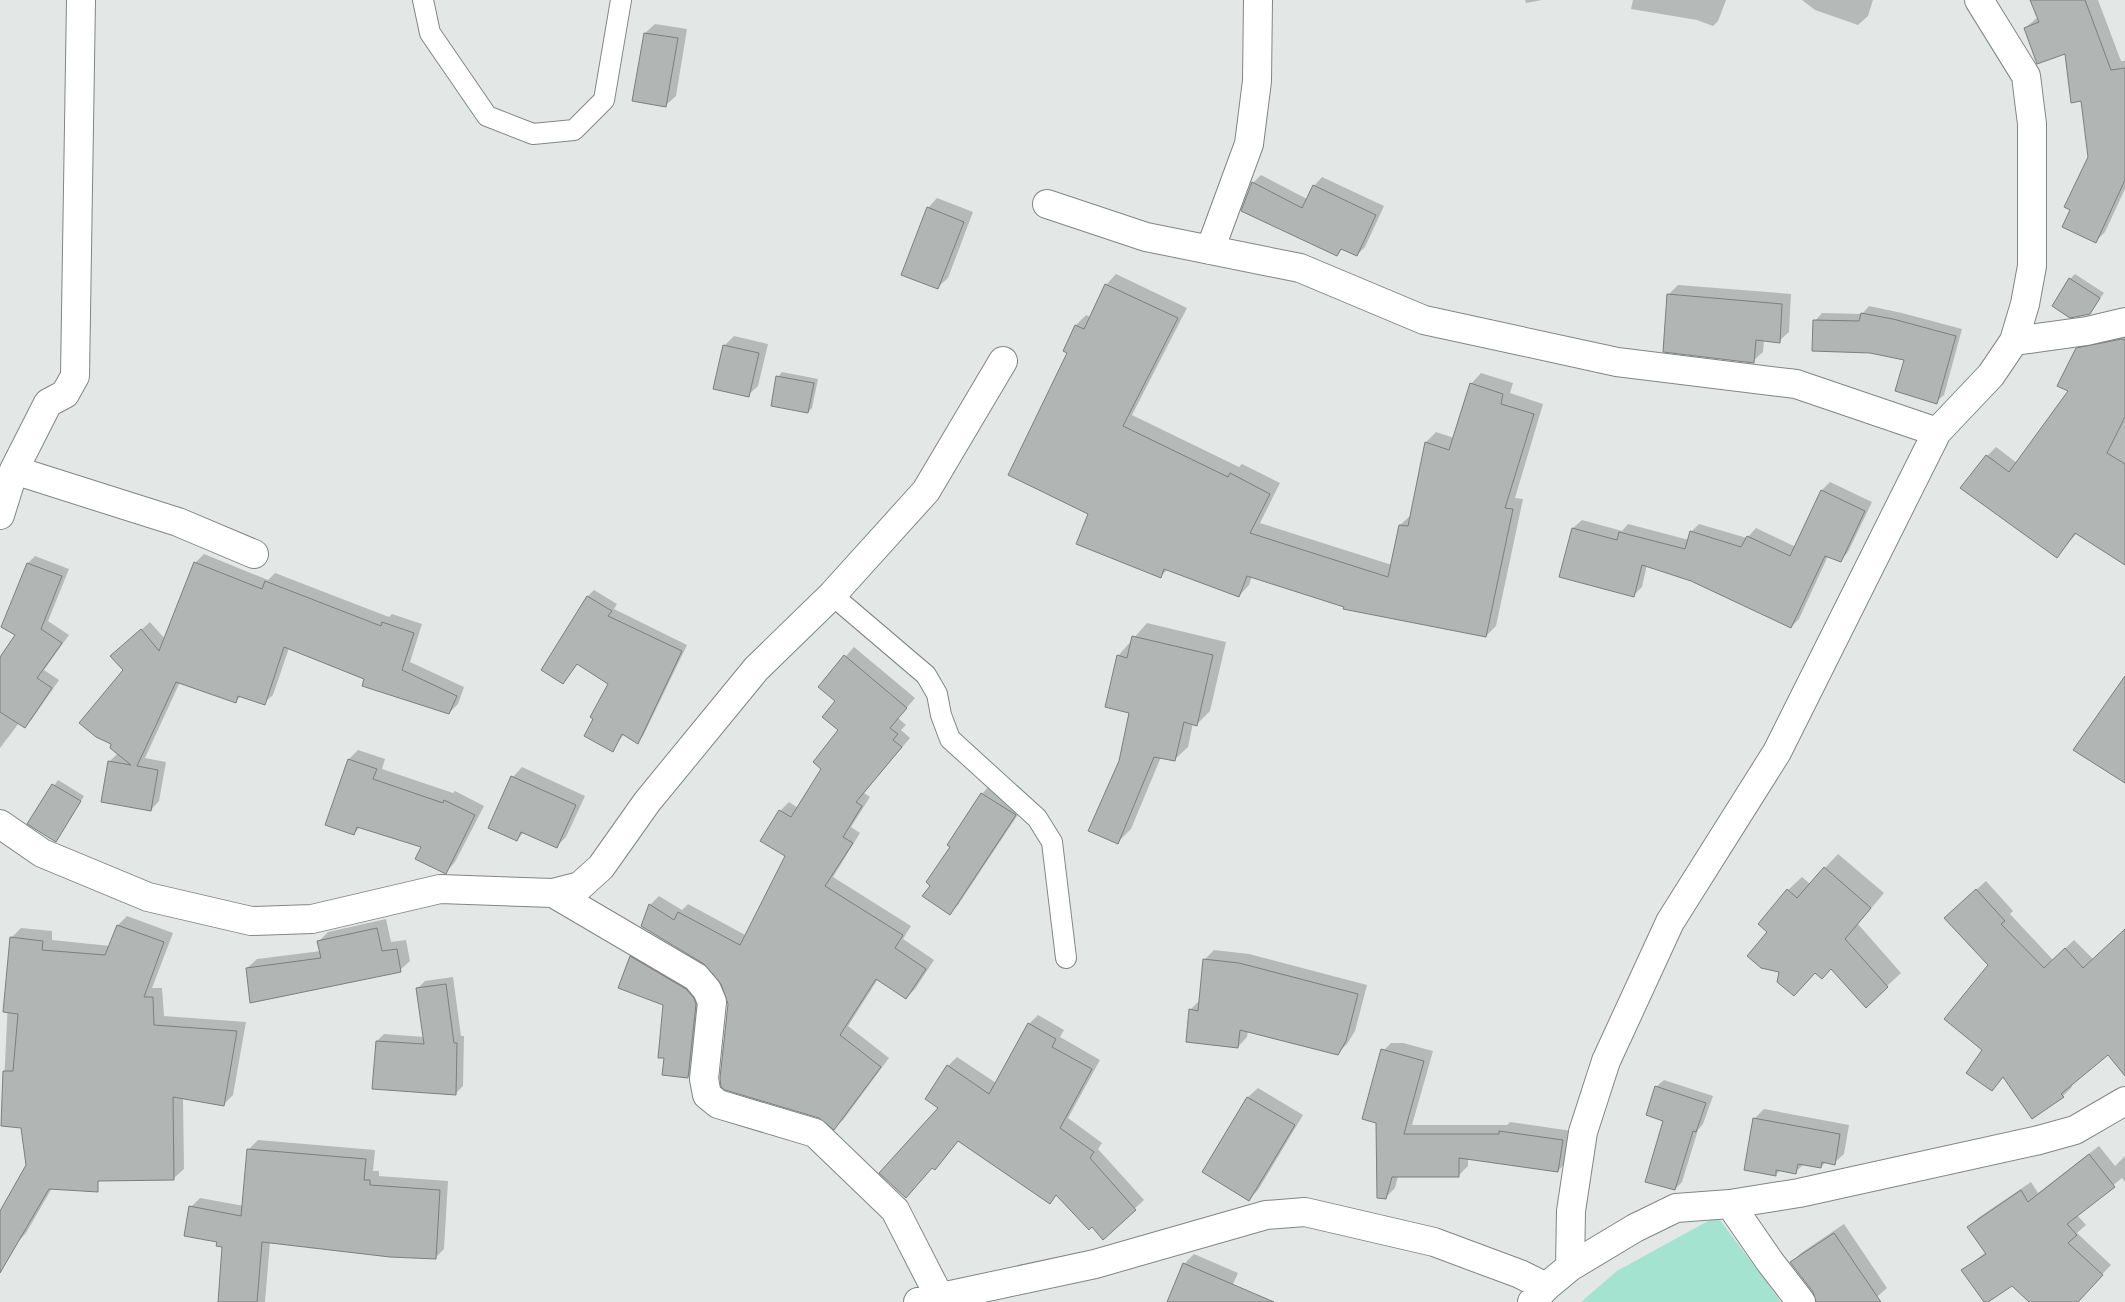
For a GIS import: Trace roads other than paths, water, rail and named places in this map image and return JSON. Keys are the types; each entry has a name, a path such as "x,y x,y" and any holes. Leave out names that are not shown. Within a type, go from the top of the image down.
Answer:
{"street":[{"path":"0,514 14,470 48,403 65,394 75,376 82,0"},
{"path":"1210,250 1249,144 1257,81 1258,0"},
{"path":"1570,1267 1571,1211 1583,1132 1606,1061 1670,922 1777,752 1937,432 1992,375 2014,341 2025,304 2032,266 2032,124 2026,76 1980,0"},
{"path":"1047,204 1146,237 1300,268 1424,320 1617,362 1796,384 1937,432"},
{"path":"2014,341 2087,331 2125,322"},
{"path":"0,824 42,853 148,897 251,922 312,919 440,889 553,893 580,886 601,867 646,802 756,668 832,595 926,491 1004,360"},
{"path":"14,470 178,522 254,554"},
{"path":"553,893 696,977 712,1002 704,1079 707,1094 718,1104 815,1133 895,1210 929,1299 1095,1264 1266,1215 1305,1212 1434,1242 1520,1274 1539,1294 1570,1267 1635,1228 1676,1208 1730,1204 1799,1193 2066,1133 2076,1130 2125,1101"},
{"path":"1730,1204 1770,1262 1802,1302"}],"lane":[{"path":"423,0 430,33 487,116 533,134 574,130 604,100 621,0"},
{"path":"832,595 926,675 937,694 950,739 1037,818 1052,842 1066,958"}]}
